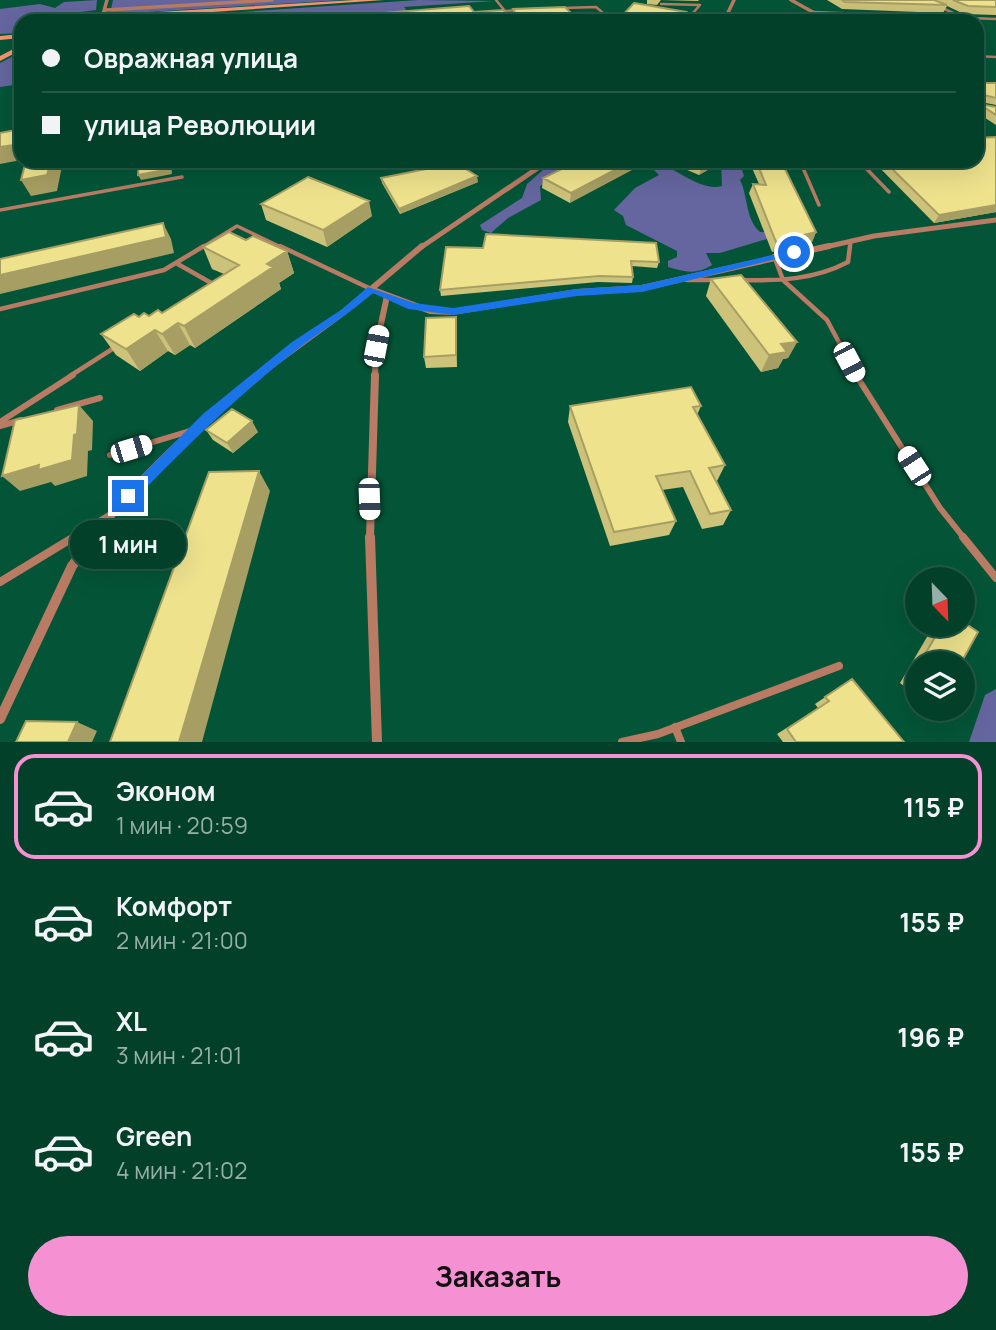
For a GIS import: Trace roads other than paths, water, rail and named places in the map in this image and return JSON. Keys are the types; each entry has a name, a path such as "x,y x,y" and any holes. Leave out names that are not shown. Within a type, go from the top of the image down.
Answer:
{"main road":[{"path":"175,14 381,0"}],"street":[{"path":"104,14 107,0"},
{"path":"106,10 272,0"},
{"path":"790,0 816,14"},
{"path":"0,719 72,566 111,513 196,429 296,345 344,312 426,242 537,168"},
{"path":"371,289 430,311 453,312 577,292 642,288 774,256 851,241 996,220"},
{"path":"377,742 369,499 376,346 387,296"}],"lane":[{"path":"496,0 507,14"},
{"path":"661,4 699,5 692,14 676,12"},
{"path":"933,5 956,14"},
{"path":"505,11 596,7 602,12 600,14"},
{"path":"813,12 864,14"},
{"path":"803,168 819,205"},
{"path":"866,168 889,192"},
{"path":"0,210 182,177"},
{"path":"0,309 164,270 237,226 371,289"},
{"path":"733,280 783,280 837,269 848,262 851,241"},
{"path":"774,256 783,280 827,320 860,383 940,508 996,578"},
{"path":"176,263 215,283 204,290"},
{"path":"684,279 724,280"},
{"path":"0,424 124,341"},
{"path":"50,412 100,398"},
{"path":"0,424 25,419"},
{"path":"110,455 196,429"},
{"path":"0,582 111,513"},
{"path":"622,742 675,727 839,666"},
{"path":"675,727 681,742"}]}
